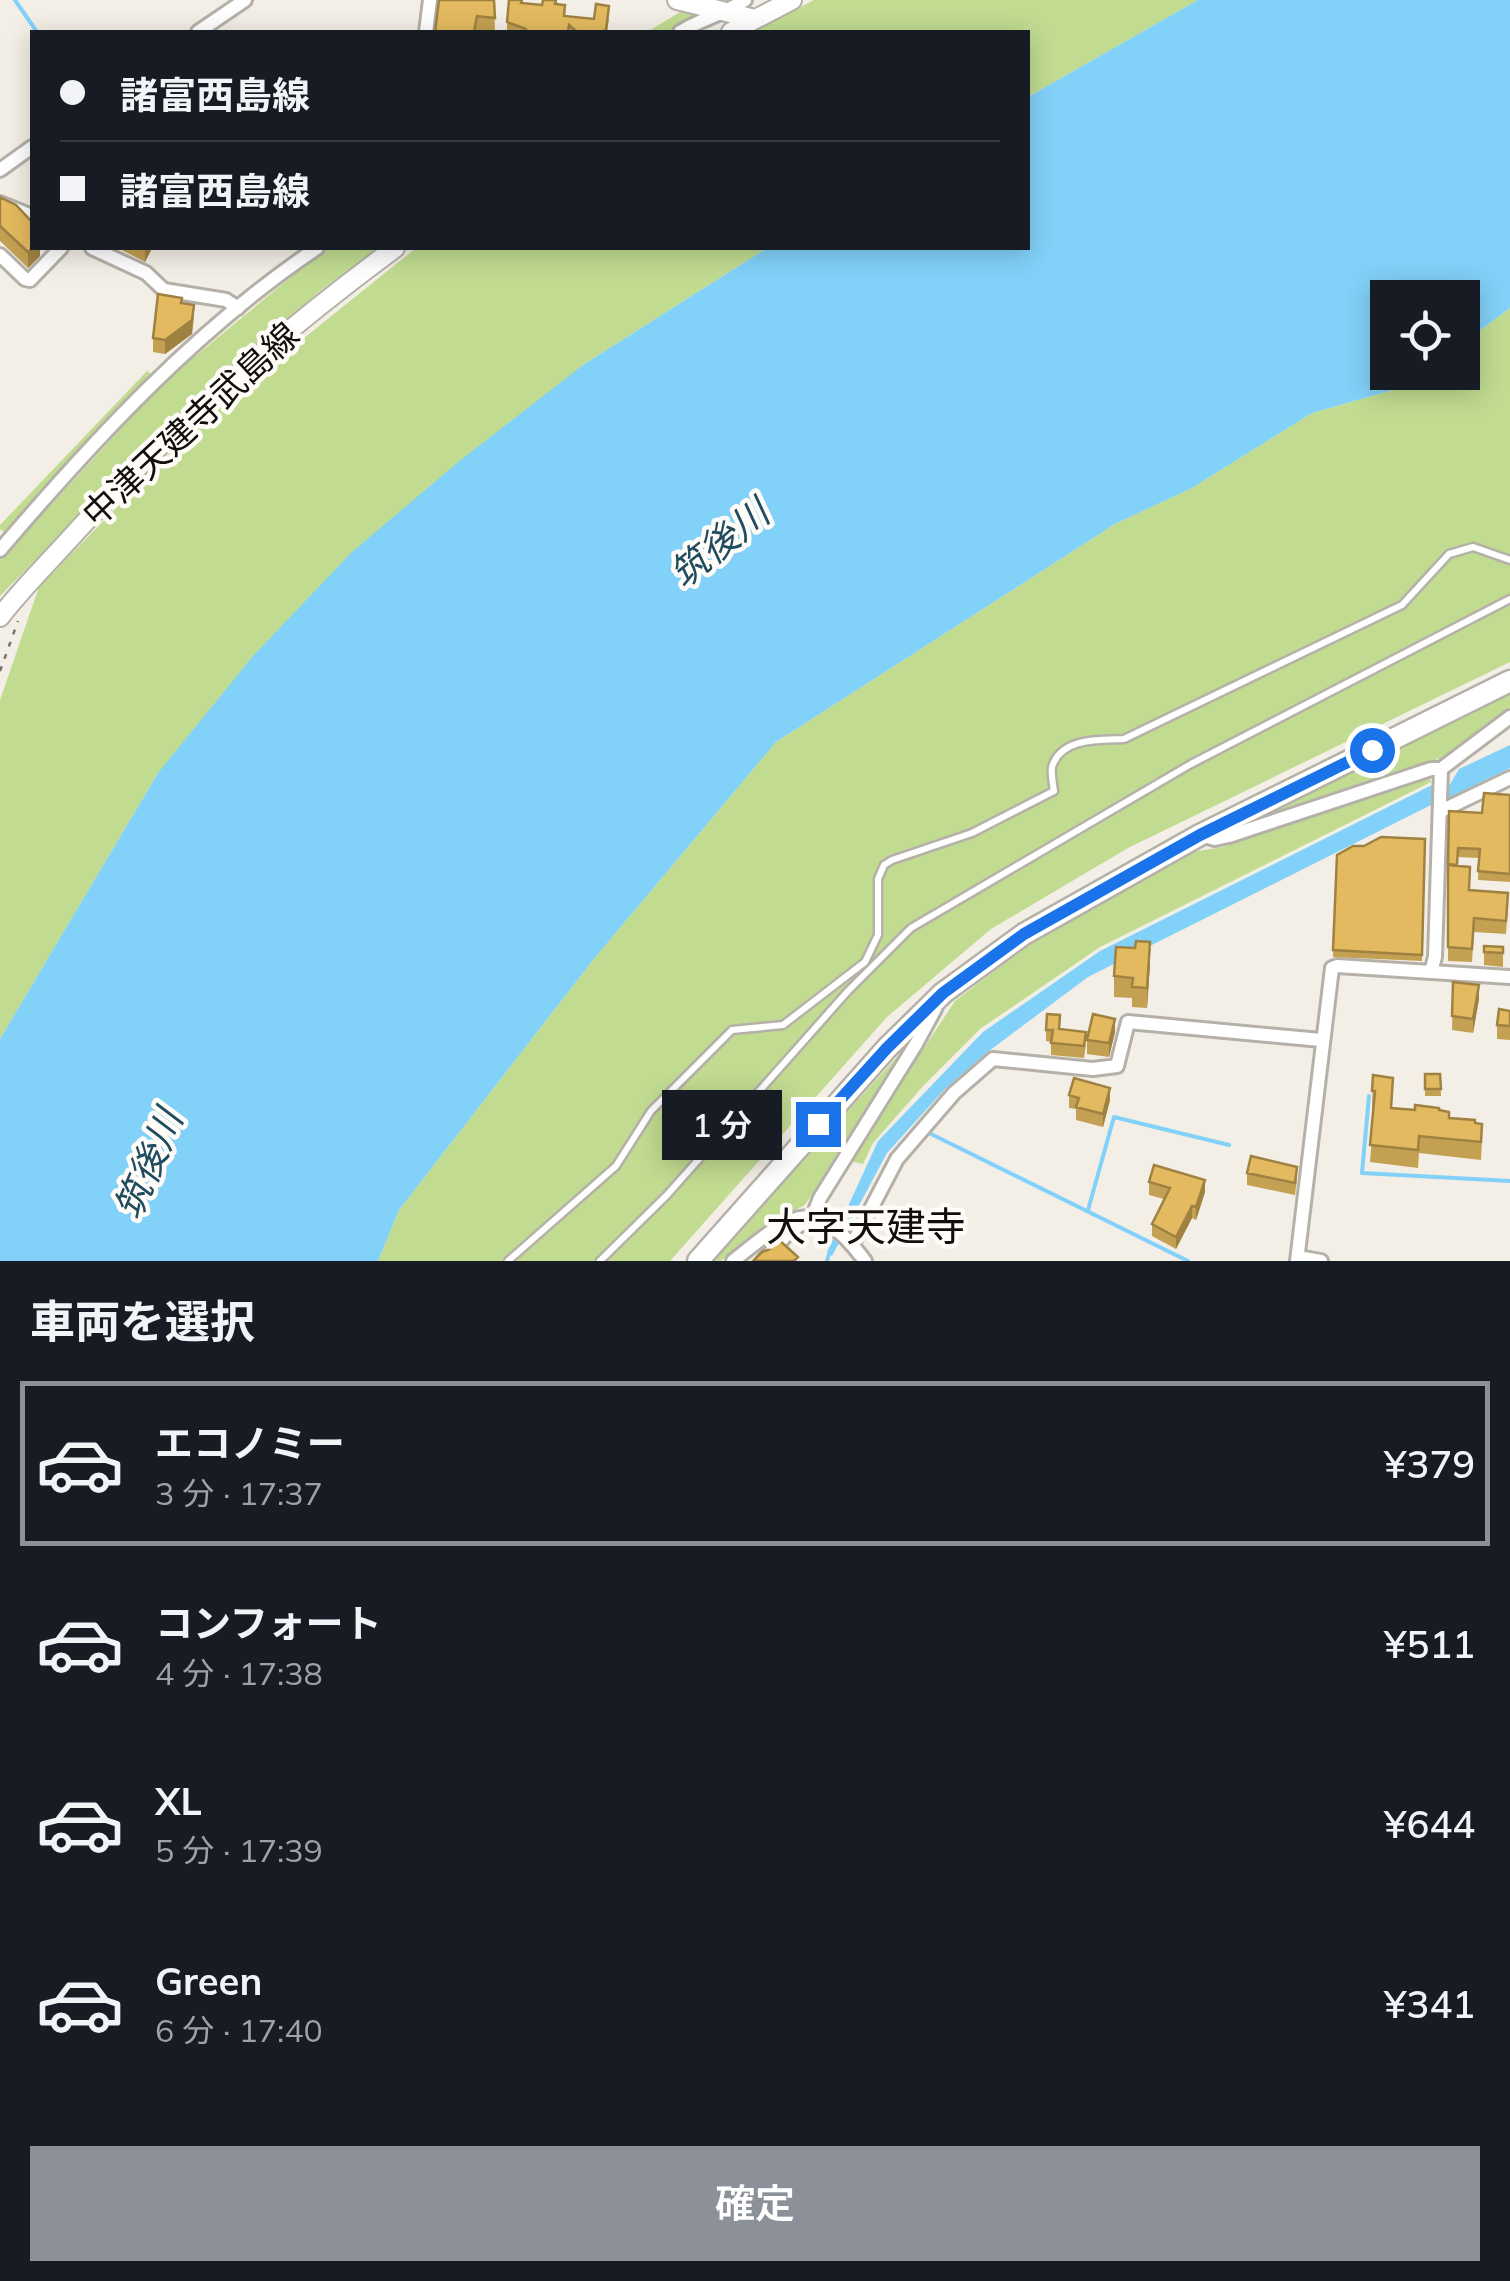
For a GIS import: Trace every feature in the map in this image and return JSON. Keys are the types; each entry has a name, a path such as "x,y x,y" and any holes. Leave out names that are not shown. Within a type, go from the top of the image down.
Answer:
{"main road":[{"path":"678,0 755,19"},
{"path":"735,30 792,0"},
{"name":"中津天建寺武島線","path":"5,616 106,498 198,408 325,300 392,250"},
{"path":"698,1261 887,1048 943,993 1024,934 1200,835 1510,681"}],"street":[{"path":"201,30 245,0"},
{"path":"426,30 430,0"},
{"path":"683,30 745,0"},
{"path":"0,170 30,148"},
{"path":"0,203 30,215"},
{"path":"0,255 25,280 30,280 58,250"},
{"path":"96,250 146,273 164,290 226,300 238,308"},
{"path":"1,546 110,427 193,347 309,250"},
{"path":"1200,835 1215,839 1228,836 1431,769 1441,769 1510,717"},
{"path":"1431,972 1435,957 1441,769"},
{"path":"1441,805 1510,778"},
{"path":"1321,1261 1298,1259 1332,968 1510,977"},
{"path":"763,1261 788,1233 813,1216 820,1198 916,1044 943,993"},
{"path":"850,1242 897,1159 954,1093 993,1058 1093,1069 1118,1066 1128,1022 1322,1040"},
{"path":"733,1261 798,1216 813,1216 832,1228 865,1261"}],"lane":[{"path":"508,1261 616,1166 650,1112 732,1030 783,1024 865,962 878,935 878,879 884,865 972,833 1054,792 1052,768 1061,754 1081,741 1124,739 1402,604 1449,554 1473,546 1510,560"},
{"path":"600,1261 667,1195 848,991 911,928 1191,764 1510,598"}],"path":[{"path":"0,672 5,616"}],"green space":[{"path":"814,0 1198,0 1030,96 1030,30 757,30"},
{"path":"680,12 698,16 674,30 650,30"},
{"path":"324,250 375,250 320,291 190,402 0,596 0,560 164,382"},
{"path":"414,250 764,250 583,365 158,773 0,1039 0,700 39,587 202,420"},
{"path":"1510,308 1510,662 1128,848 991,929 887,1017 670,1261 378,1261 399,1210 593,960 776,742 1115,524 1192,488 1312,413 1393,390 1480,390 1480,330"},
{"path":"147,371 154,376 5,533 0,529 0,525"},
{"path":"1510,693 1510,710 1441,758 1236,829"},
{"path":"1429,776 1431,782 1100,947 980,1029 873,1143 863,1164 849,1161 955,1001 1032,942 1192,852 1223,847"},
{"path":"908,1045 805,1205 763,1226 721,1261 711,1261"}],"water":[{"name":"筑後川","path":"1198,0 1510,0 1510,308 1480,330 1480,280 1370,280 1370,390 1393,390 1312,413 1192,488 1115,524 776,742 593,960 399,1210 378,1261 0,1261 0,1039 158,773 253,656 352,552 457,463 583,365 764,250 1030,250 1030,96"},
{"path":"1510,745 1510,768 1449,798 1438,797 1435,803 1088,977 945,1089 887,1153 832,1256 827,1252 878,1141 983,1032 1100,951 1432,785 1437,789 1449,786 1459,769"}],"building":[{"path":"439,0 494,0 495,18 477,16 474,30 435,30"},
{"path":"509,0 542,5 543,0 556,0 555,4 565,5 564,16 594,19 596,4 609,6 606,30 575,30 569,25 568,30 526,30 507,22"},
{"path":"0,197 16,205 30,220 30,250 28,252 0,226"},
{"path":"158,294 182,298 181,303 194,305 192,320 165,340 153,338"},
{"path":"1484,793 1510,795 1510,874 1478,871 1480,849 1458,848 1457,865 1448,864 1449,811 1482,813"},
{"path":"1381,837 1425,839 1422,955 1333,950 1337,855"},
{"path":"1448,865 1470,867 1469,890 1508,893 1506,921 1474,918 1472,949 1448,947"},
{"path":"1136,941 1150,942 1147,988 1132,987 1133,978 1114,976 1116,947 1135,948"},
{"path":"1484,946 1503,947 1503,953 1484,952"},
{"path":"1453,982 1479,985 1473,1019 1452,1016"},
{"path":"1499,1009 1510,1011 1510,1026 1497,1025"},
{"path":"1047,1014 1060,1015 1059,1029 1086,1032 1084,1046 1051,1043 1053,1030 1046,1030"},
{"path":"1093,1014 1115,1019 1109,1043 1087,1040"},
{"path":"1425,1074 1440,1074 1441,1089 1425,1089"},
{"path":"1373,1075 1393,1078 1391,1108 1439,1108 1449,1112 1449,1118 1475,1120 1482,1124 1481,1142 1419,1136 1418,1150 1370,1145"},
{"path":"1074,1078 1110,1088 1103,1114 1076,1107 1079,1098 1069,1095"},
{"path":"1251,1156 1297,1167 1295,1183 1247,1173"},
{"path":"1154,1165 1205,1180 1196,1207 1192,1206 1176,1237 1152,1224 1170,1188 1149,1182"},
{"path":"778,1239 798,1257 794,1261 753,1261 770,1249"}],"waterway":[{"path":"15,0 36,30"},
{"path":"1369,1096 1362,1173 1510,1181"},
{"path":"1088,1210 1114,1117 1229,1145"},
{"path":"929,1133 1188,1261"},
{"path":"827,1261 829,1254"}],"district":[{"name":"大字天建寺","path":"866,1226"}],"route":[{"path":"818,1124 943,993 1024,934 1200,835 1372,750"}]}
